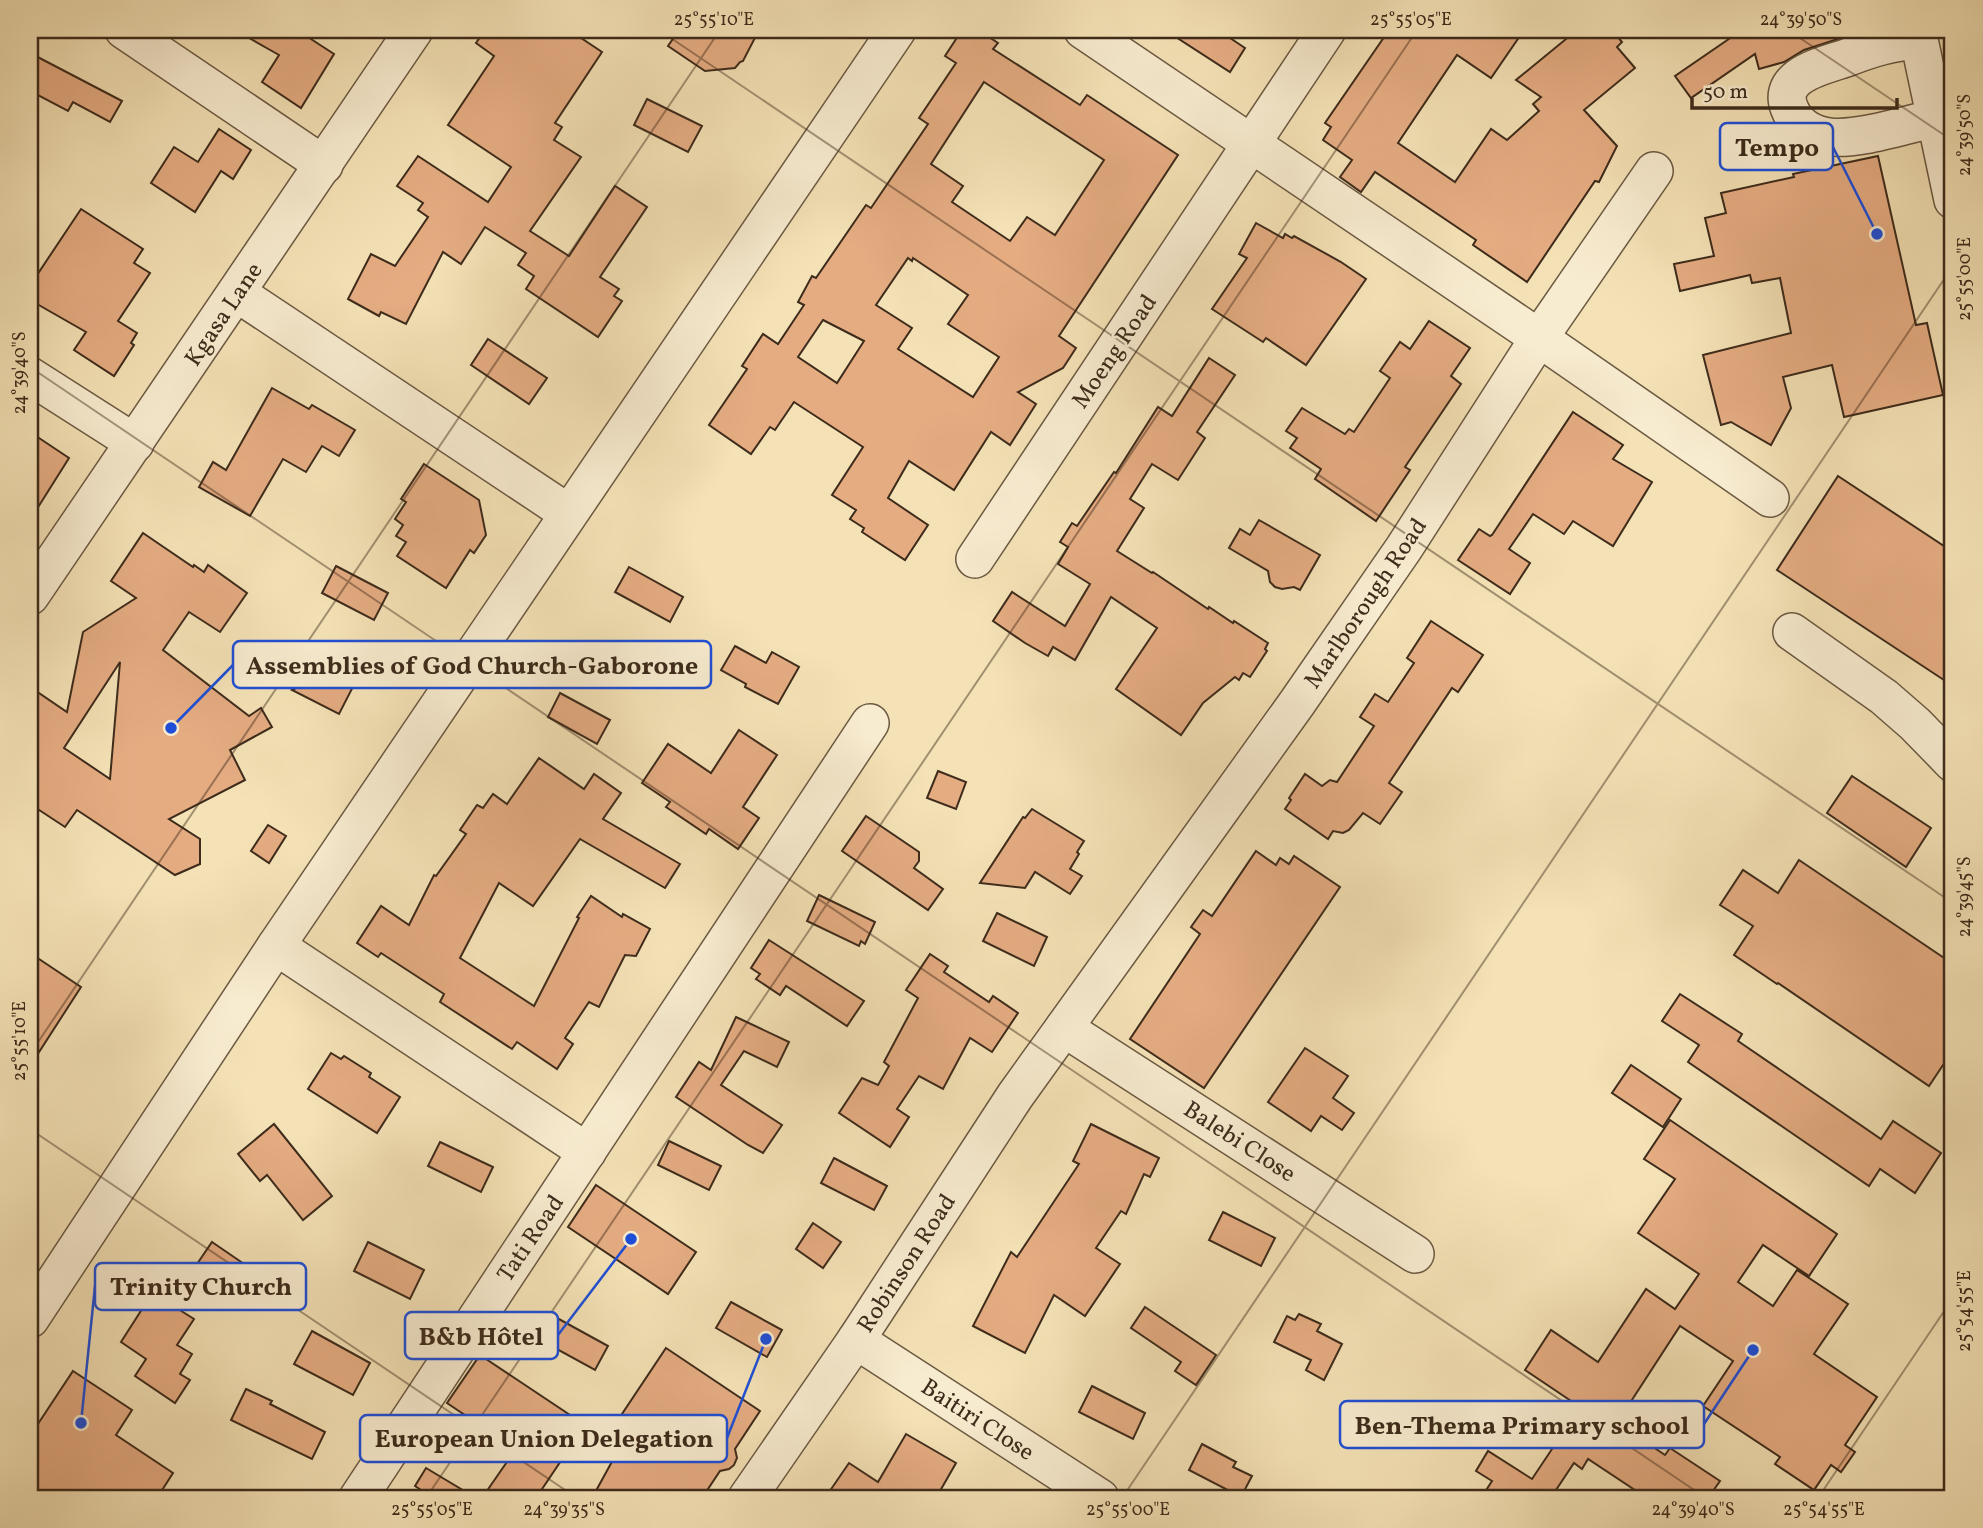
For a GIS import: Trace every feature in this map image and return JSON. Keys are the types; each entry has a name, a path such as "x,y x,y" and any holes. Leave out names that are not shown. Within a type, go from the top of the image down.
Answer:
{"street":[{"path":"124,30 324,165"},
{"name":"Kgasa Lane","path":"30,596 414,30"},
{"path":"30,1319 276,946 897,30"},
{"path":"1083,30 1252,142 1770,498"},
{"name":"Moeng Road","path":"975,559 1327,30"},
{"path":"1936,118 1854,136 1830,137 1809,132 1797,123 1787,98 1790,88 1799,76 1822,65 1894,42 1928,44 1936,118 1953,200"},
{"name":"Marlborough Road","path":"1064,1028 1404,548 1539,338 1654,171"},
{"path":"237,293 568,513"},
{"path":"30,376 135,443"},
{"path":"1792,632 1884,697 1953,763"},
{"name":"Tati Road","path":"358,1498 870,723"},
{"path":"276,946 587,1152"},
{"name":"Balebi Close","path":"1064,1028 1415,1254"},
{"name":"Robinson Road","path":"747,1498 1064,1028"},
{"name":"Baitiri Close","path":"856,1340 1100,1498"}],"building":[{"path":"235,30 297,30 334,54 301,108 262,82 279,55"},
{"path":"485,30 569,30 602,52 555,123 562,127 554,140 581,157 530,231 569,256 615,186 647,207 600,277 619,289 614,296 622,301 598,337 526,289 534,276 518,265 526,253 485,227 461,264 443,252 406,324 381,312 379,316 348,299 371,254 395,266 428,217 418,210 423,203 397,186 418,156 488,202 511,167 448,125 494,56 476,43"},
{"path":"679,30 759,30 743,61 735,68 705,71 668,46"},
{"path":"962,30 978,30 998,43 993,49 1080,105 1087,95 1178,155 1059,336 1076,348 1063,368 1018,392 1036,404 1010,445 991,432 954,490 909,461 888,498 928,525 905,560 862,532 864,528 850,519 856,510 832,495 863,447 794,402 775,430 770,427 751,454 709,425 747,369 742,366 763,334 778,344 804,305 798,302 812,276 816,278 866,205 871,208 928,124 919,118 956,63 945,56","holes":["984,82 1104,160 1055,235 1027,217 1010,241 952,202 963,186 931,164","908,258 912,261 913,258 968,295 948,324 999,357 973,397 898,349 912,328 876,305","823,320 864,341 837,383 798,357"]},
{"path":"1165,30 1218,30 1245,48 1230,72"},
{"path":"1389,30 1524,30 1491,78 1457,55 1398,143 1455,182 1491,129 1507,140 1539,111 1533,104 1541,97 1516,80 1577,30 1612,30 1622,42 1617,47 1635,68 1584,110 1617,146 1599,182 1595,181 1527,282 1473,245 1476,240 1375,172 1361,192 1340,177 1352,160 1323,140 1331,127 1325,123"},
{"path":"1742,30 1843,30 1838,39 1804,50 1784,62 1759,69 1755,54 1691,98 1675,76"},
{"path":"30,53 122,101 110,122 73,102 68,111 30,91"},
{"path":"647,99 702,126 688,152 634,125"},
{"path":"219,129 251,150 233,179 221,171 195,212 151,183 174,147 198,162"},
{"path":"1878,156 1916,325 1927,323 1943,395 1844,417 1832,365 1783,377 1791,408 1771,445 1731,422 1721,425 1703,355 1791,333 1780,278 1752,283 1750,275 1680,291 1674,264 1714,256 1705,218 1726,213 1721,193"},
{"path":"81,209 143,249 134,263 150,273 118,321 137,333 131,343 134,345 114,376 74,350 86,332 30,300 30,266 39,272"},
{"path":"1256,223 1283,238 1285,234 1292,238 1294,236 1366,279 1306,365 1266,338 1263,342 1212,309 1247,258 1239,254"},
{"path":"1429,321 1470,348 1451,376 1461,384 1405,467 1410,470 1376,521 1315,479 1321,469 1290,448 1297,438 1286,431 1302,408 1345,434 1349,429 1354,432 1390,378 1380,371 1400,342 1410,349"},
{"path":"488,339 547,378 529,404 471,365"},
{"path":"1209,358 1235,375 1197,432 1205,438 1178,480 1152,464 1130,499 1144,508 1117,551 1208,609 1209,607 1233,623 1234,621 1268,643 1265,649 1267,651 1250,677 1243,673 1239,680 1235,677 1203,703 1181,735 1116,689 1157,628 1111,597 1075,660 1053,647 1048,656 993,621 1012,592 1065,626 1090,584 1058,564 1068,547 1060,542 1072,523 1077,526 1114,472 1116,473 1158,407 1172,416"},
{"path":"272,388 309,409 312,405 355,430 339,456 322,446 306,472 283,459 250,516 199,487 213,462 226,470"},
{"path":"1573,412 1623,445 1613,459 1652,482 1613,546 1573,521 1564,534 1533,514 1509,549 1530,563 1510,594 1458,560 1479,529 1492,535"},
{"path":"30,432 69,458 30,520"},
{"path":"424,464 479,500 486,535 474,553 470,550 446,588 397,556 406,542 396,536 403,525 395,519 406,502 401,499"},
{"path":"1838,476 1953,552 1953,686 1777,570"},
{"path":"1259,520 1320,555 1300,590 1294,587 1275,587 1270,582 1268,571 1229,548 1240,529 1250,535"},
{"path":"143,533 193,567 194,565 204,572 208,565 247,593 220,632 189,612 163,650 249,716 261,708 272,727 230,750 245,780 169,819 200,839 200,864 175,875 77,810 65,827 30,804 30,687 67,712 83,632 136,598 111,581","holes":["120,662 110,779 64,748"]},
{"path":"336,566 388,593 374,620 322,593"},
{"path":"629,567 683,597 670,622 615,592"},
{"path":"1431,621 1483,655 1458,692 1452,688 1389,783 1402,792 1380,824 1363,813 1349,830 1343,833 1333,831 1328,839 1285,809 1291,800 1289,798 1305,774 1322,786 1330,780 1337,782 1374,726 1360,717 1375,694 1388,702 1414,663 1407,658"},
{"path":"297,643 359,675 339,714 292,690 300,686 280,675"},
{"path":"735,646 766,663 772,652 799,667 778,704 745,687 746,684 721,670"},
{"path":"560,693 610,720 597,744 548,717"},
{"path":"739,730 777,755 743,807 759,818 738,849 709,829 706,834 666,807 670,802 642,783 668,744 711,773"},
{"path":"539,758 584,789 594,774 621,793 603,819 680,864 665,888 580,839 533,906 499,883 460,958 534,1006 579,918 577,917 591,896 622,917 623,914 650,929 636,956 625,955 599,1007 589,1002 565,1038 573,1044 557,1069 517,1042 512,1049 440,1002 444,994 381,953 378,957 357,943 381,906 409,925 434,875 436,876 466,834 460,830 477,805 483,808 493,794 507,804"},
{"path":"938,771 966,782 956,809 927,798"},
{"path":"1852,776 1931,828 1906,867 1827,813"},
{"path":"1032,809 1084,841 1070,869 1082,876 1070,894 1035,872 1025,888 980,883 1023,817"},
{"path":"866,816 919,852 919,861 914,868 943,889 928,910 842,851"},
{"path":"268,825 286,836 269,863 251,851"},
{"path":"1256,851 1276,865 1280,858 1289,864 1294,856 1340,887 1204,1088 1130,1039 1200,934 1191,927 1203,910 1212,916"},
{"path":"1799,860 1953,964 1953,1050 1929,1086 1734,955 1753,926 1720,905 1743,870 1778,893"},
{"path":"819,895 875,922 865,944 861,941 859,946 807,921"},
{"path":"997,913 1047,937 1034,966 983,941"},
{"path":"769,940 864,1001 847,1026 786,986 780,995 756,979 760,974 751,968"},
{"path":"30,953 81,987 30,1066"},
{"path":"930,954 948,966 944,972 989,1002 993,996 1018,1013 992,1052 970,1038 943,1089 919,1076 897,1109 909,1117 890,1147 839,1113 862,1078 878,1085 889,1066 884,1062 918,998 906,990"},
{"path":"1680,994 1742,1034 1738,1041 1881,1139 1893,1121 1941,1153 1915,1193 1880,1169 1869,1186 1688,1062 1699,1045 1662,1021"},
{"path":"736,1017 789,1042 777,1067 744,1051 721,1085 782,1125 763,1153 676,1097 699,1062 711,1070"},
{"path":"1305,1048 1348,1076 1333,1098 1354,1113 1342,1130 1321,1116 1311,1131 1268,1102"},
{"path":"331,1053 341,1059 344,1056 371,1073 369,1077 400,1097 377,1133 308,1089"},
{"path":"1631,1065 1681,1099 1663,1127 1612,1093"},
{"path":"1670,1120 1837,1234 1809,1276 1763,1245 1738,1282 1773,1306 1797,1270 1848,1304 1814,1354 1877,1397 1845,1445 1855,1452 1841,1472 1831,1465 1814,1490 1775,1464 1780,1457 1703,1406 1733,1361 1680,1326 1617,1423 1665,1455 1670,1448 1720,1481 1708,1498 1647,1498 1588,1459 1582,1469 1574,1463 1554,1493 1562,1498 1481,1498 1492,1481 1476,1471 1488,1451 1532,1479 1580,1407 1525,1370 1551,1330 1598,1362 1646,1289 1675,1309 1699,1274 1638,1233 1675,1179 1644,1159"},
{"path":"274,1124 332,1196 303,1220 267,1175 260,1181 238,1154"},
{"path":"1091,1124 1159,1158 1150,1177 1144,1174 1126,1214 1121,1211 1096,1248 1120,1264 1085,1316 1054,1295 1025,1353 973,1326 1011,1252 1017,1257 1079,1164 1073,1161"},
{"path":"669,1141 721,1166 709,1190 658,1165"},
{"path":"440,1142 493,1167 481,1192 428,1166"},
{"path":"834,1158 887,1186 874,1210 821,1183"},
{"path":"596,1185 696,1252 668,1294 568,1227"},
{"path":"1223,1212 1275,1238 1261,1266 1209,1240"},
{"path":"813,1223 841,1242 823,1268 796,1249"},
{"path":"212,1242 269,1281 252,1306 195,1267"},
{"path":"368,1242 424,1270 410,1299 354,1271"},
{"path":"163,1269 189,1288 175,1307 194,1319 177,1345 192,1354 180,1374 190,1380 175,1403 135,1376 146,1359 121,1342"},
{"path":"731,1302 782,1330 767,1357 716,1328"},
{"path":"1145,1307 1216,1355 1196,1385 1175,1371 1181,1362 1131,1328"},
{"path":"1299,1314 1321,1324 1317,1331 1342,1344 1324,1380 1306,1370 1311,1360 1274,1342 1287,1316 1295,1320"},
{"path":"557,1318 608,1346 595,1370 544,1342"},
{"path":"312,1331 370,1363 353,1395 294,1364"},
{"path":"666,1348 760,1411 735,1449 737,1458 734,1465 720,1471 702,1498 592,1498 620,1447 606,1438"},
{"path":"480,1355 585,1425 536,1498 482,1498 511,1456 495,1445 499,1438 447,1403"},
{"path":"73,1371 132,1410 116,1435 173,1473 157,1498 30,1498 30,1436"},
{"path":"1092,1386 1145,1413 1133,1439 1079,1412"},
{"path":"246,1389 325,1432 312,1459 231,1420"},
{"path":"906,1434 956,1463 936,1498 825,1498 849,1463 878,1482"},
{"path":"1202,1444 1236,1462 1233,1467 1252,1476 1241,1497 1189,1470"},
{"path":"426,1468 476,1498 421,1498 424,1492 415,1486"}],"place":[{"name":"Tempo","path":"1877,234"},
{"name":"Assemblies of God Church-Gaborone","path":"171,728"},
{"name":"B&b Hôtel","path":"631,1239"},
{"name":"European Union Delegation","path":"766,1339"},
{"name":"Ben-Thema Primary school","path":"1753,1350"},
{"name":"Trinity Church","path":"81,1423"}]}
